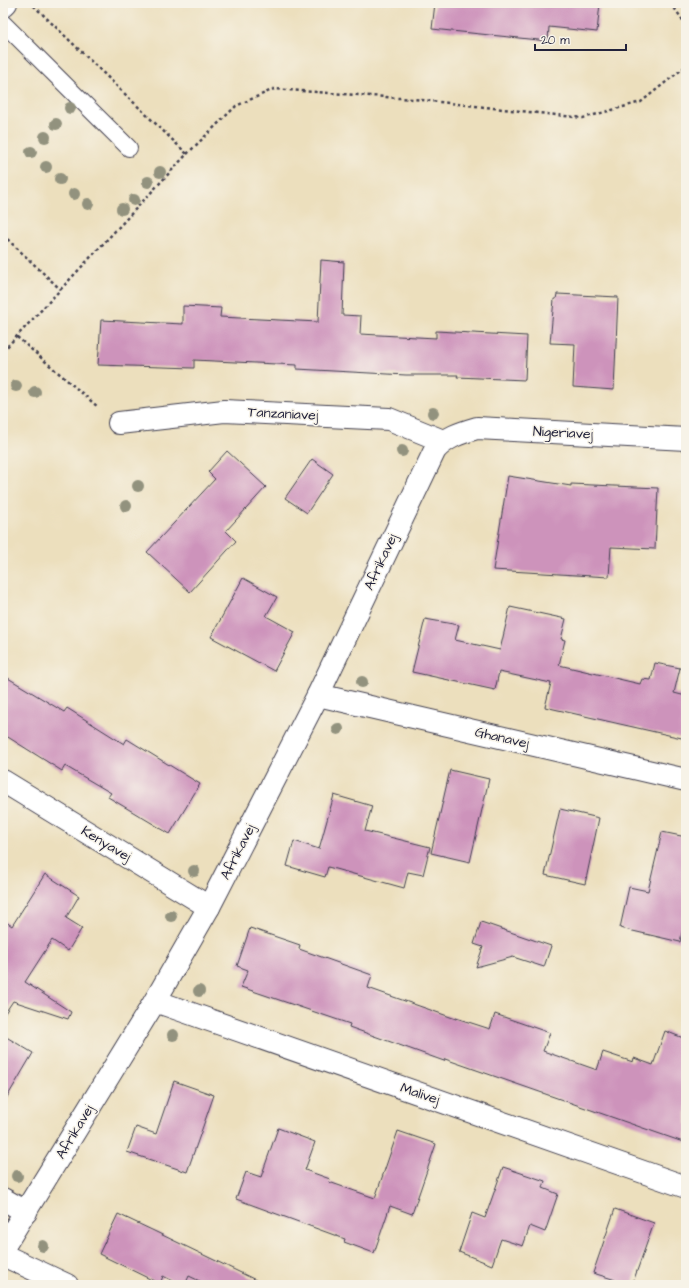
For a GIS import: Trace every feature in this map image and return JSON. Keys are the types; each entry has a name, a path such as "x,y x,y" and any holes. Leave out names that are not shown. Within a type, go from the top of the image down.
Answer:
{"street":[{"path":"3,6 6,3"},
{"name":"Tanzaniavej","path":"119,423 224,411 390,419 443,442"},
{"name":"Nigeriavej","path":"443,442 459,434 477,428 686,439"},
{"name":"Afrikavej","path":"3,1248 155,1000 209,907 318,695 429,461 443,442"},
{"name":"Ghanavej","path":"318,695 686,780"},
{"name":"Kenyavej","path":"3,781 209,907"},
{"name":"Malivej","path":"155,1000 686,1187"},
{"path":"3,1199 26,1212"},
{"path":"3,1255 67,1285"}],"lane":[{"path":"3,23 129,148"}],"path":[{"path":"31,3 187,154"},
{"path":"671,3 686,24"},
{"path":"3,351 187,154 236,106 274,89 412,99 583,118 642,102 686,66"},
{"path":"3,235 60,289"},
{"path":"17,337 84,396 119,423"}],"building":[{"path":"435,3 511,3 544,6 545,3 600,3 597,32 549,27 548,41 432,29"},
{"path":"321,260 344,262 342,315 361,316 360,334 436,338 436,331 527,336 525,380 457,377 458,375 406,375 297,369 297,365 194,360 194,368 98,365 101,320 183,324 183,306 221,308 220,317 318,322"},
{"path":"557,294 618,297 614,390 573,387 575,344 550,343 554,299 556,299"},
{"path":"227,451 266,487 226,531 236,541 190,592 147,552 215,479 208,472"},
{"path":"312,459 333,474 307,513 285,498"},
{"path":"508,476 571,486 571,484 658,488 655,549 611,547 609,577 493,570"},
{"path":"243,578 277,597 266,616 295,632 274,671 211,637"},
{"path":"510,607 566,619 561,639 565,640 559,665 640,684 642,679 651,680 655,663 680,668 674,693 686,696 686,739 545,707 551,683 499,672 495,690 412,672 425,619 459,625 455,640 500,650"},
{"path":"3,675 64,712 67,708 124,744 127,739 200,784 170,834 108,797 111,793 65,766 62,771 3,734"},
{"path":"450,770 489,779 470,862 431,853"},
{"path":"334,795 372,806 365,831 430,847 423,875 408,872 404,888 328,867 325,877 287,866 294,841 319,849"},
{"path":"560,809 599,818 585,884 545,875"},
{"path":"662,832 686,837 686,914 680,942 620,928 629,887 648,891"},
{"path":"45,874 79,896 66,918 82,928 68,951 52,940 25,982 71,1012 68,1019 13,1001 3,1016 3,920 12,926"},
{"path":"481,922 551,946 544,967 513,957 476,967 483,947 474,944"},
{"path":"250,928 300,945 299,949 372,975 368,988 456,1019 490,1029 495,1014 550,1033 543,1051 597,1070 603,1052 633,1062 634,1058 653,1065 665,1031 686,1039 686,1143 445,1059 444,1061 349,1027 350,1024 241,987 248,970 237,966"},
{"path":"3,1035 33,1053 3,1104"},
{"path":"174,1081 214,1095 187,1172 127,1152 136,1127 156,1134"},
{"path":"278,1128 315,1142 305,1170 330,1179 329,1182 375,1198 398,1131 436,1144 412,1214 390,1206 374,1253 344,1242 345,1239 236,1199 246,1172 261,1177"},
{"path":"503,1167 545,1181 543,1188 558,1194 545,1232 530,1226 523,1246 501,1239 492,1265 459,1252 472,1213 485,1218"},
{"path":"615,1209 654,1223 632,1285 593,1273"},
{"path":"118,1214 266,1285 208,1285 189,1276 185,1285 181,1285 163,1276 160,1284 99,1254"}]}
